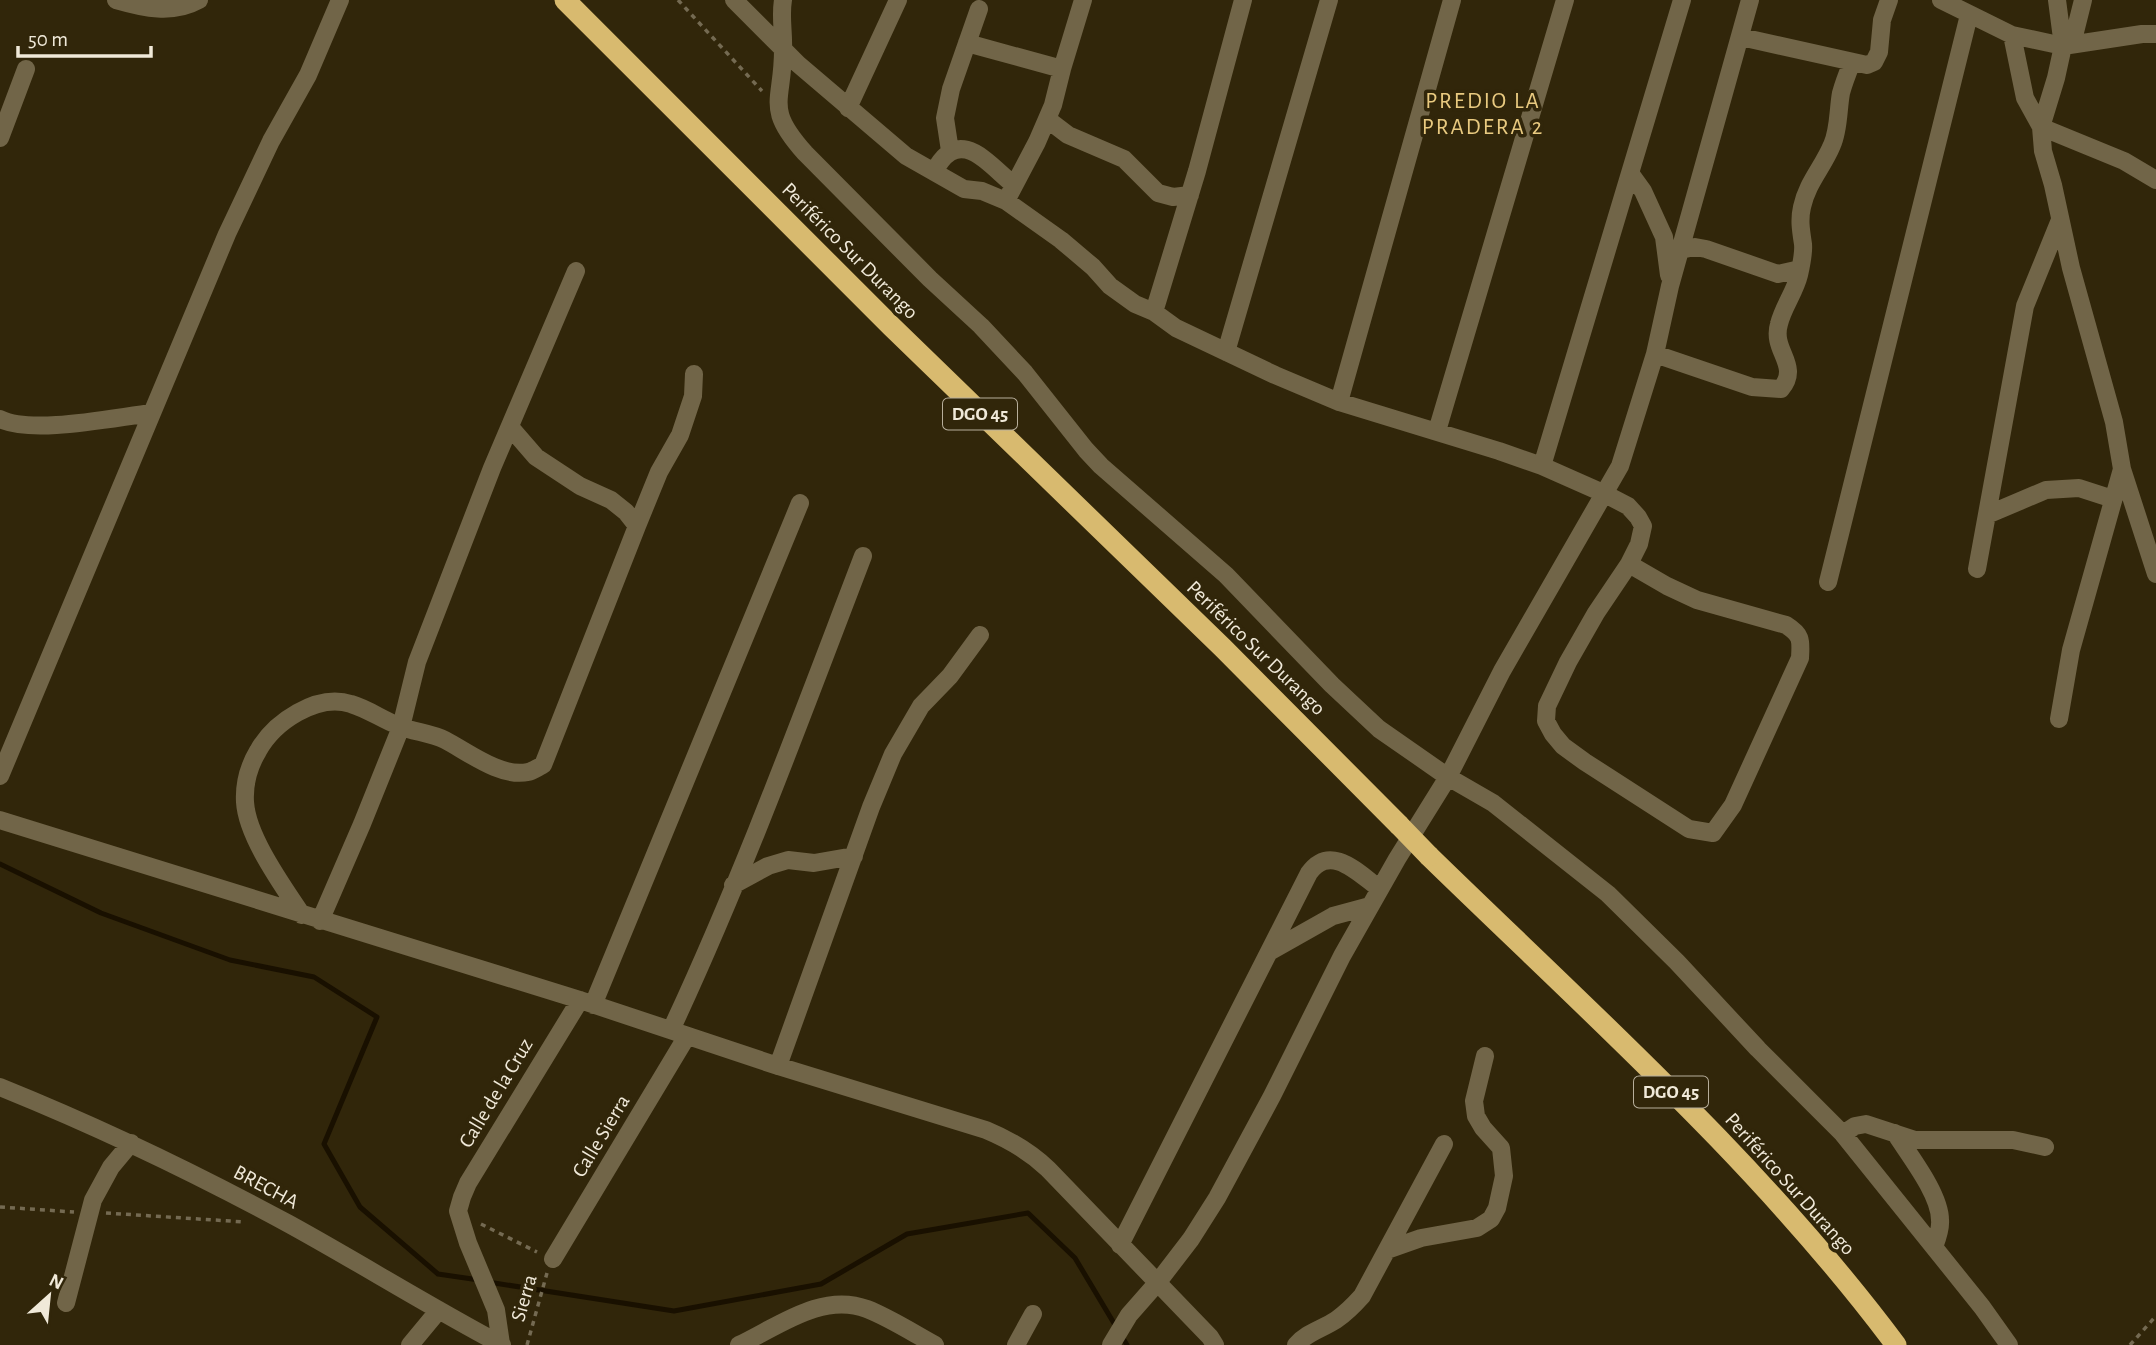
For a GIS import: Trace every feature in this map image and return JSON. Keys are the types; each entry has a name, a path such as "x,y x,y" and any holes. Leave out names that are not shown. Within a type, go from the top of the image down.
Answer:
{"highway":[{"name":"Periférico Sur Durango","path":"565,0 891,326 1223,648 1429,856 1679,1100 1745,1167 1831,1264 1896,1345"}],"street":[{"path":"116,0 156,10 187,6 198,0"},
{"path":"0,776 227,234 271,141 308,75 340,0"},
{"path":"734,0 783,50 906,156 964,189 1010,193"},
{"path":"783,0 780,14 783,50 777,107 790,136 930,279 981,326 1025,373 1101,467 1226,575 1332,685 1379,729 1448,777 1493,803 1608,894 1677,962 1758,1049 1843,1134 1982,1307 2009,1345"},
{"path":"848,108 898,0"},
{"path":"1010,193 1053,105 1083,0"},
{"path":"1154,312 1190,195 1243,0"},
{"path":"1226,352 1329,0"},
{"path":"1339,402 1452,0"},
{"path":"1437,431 1565,0"},
{"path":"1542,466 1682,0"},
{"path":"1111,1345 1129,1315 1191,1239 1217,1198 1342,956 1448,777 1502,671 1620,466 1655,354 1680,250 1751,0"},
{"path":"1741,37 1867,65 1874,62 1879,52 1882,20 1889,0"},
{"path":"1941,0 2012,35 2067,45 2156,34"},
{"path":"2057,0 2067,45"},
{"path":"2083,0 2041,127 2043,151 2071,268 2114,422 2122,469 2156,574"},
{"path":"950,151 945,118 951,89 979,9"},
{"path":"1828,582 1969,15"},
{"path":"2012,35 2025,98 2041,127 2124,161 2156,180"},
{"path":"967,43 1062,69"},
{"path":"1655,354 1752,387 1781,388 1786,382 1787,360 1777,343 1778,327 1799,277 1803,245 1800,229 1801,209 1807,188 1833,143 1842,90 1852,62"},
{"path":"0,138 26,69"},
{"path":"1047,119 1068,135 1124,159 1158,193 1173,197 1190,195"},
{"path":"934,173 941,159 950,151 972,151 984,159 1010,193 1093,267 1110,286 1177,328 1339,402 1542,466 1628,506 1643,526 1639,544 1562,674 1547,706 1546,721 1563,746 1585,762 1689,829 1713,833 1733,806 1800,658 1801,643 1797,632 1786,625 1697,600 1629,564"},
{"path":"1630,173 1643,191 1664,237 1671,286"},
{"path":"1977,569 2025,306 2060,220"},
{"path":"1680,250 1695,247 1779,274 1800,269"},
{"path":"320,921 401,727 417,662 510,427 576,271"},
{"path":"302,915 258,843 245,803 247,773 258,749 275,729 294,716 311,706 330,701 350,703 401,727 442,738 491,766 512,772 528,772 543,765 637,526 660,472 680,435 694,396 694,374"},
{"path":"0,419 39,425 152,413"},
{"path":"510,427 536,457 580,486 611,500 626,512 637,526"},
{"path":"2059,719 2071,650 2122,469"},
{"path":"1987,515 2046,490 2079,488 2113,499"},
{"name":"Calle de la Cruz","path":"458,1211 468,1183 587,1002 800,503"},
{"name":"Calle Sierra","path":"553,1259 679,1033 698,971 863,556"},
{"path":"778,1066 875,796 893,754 921,706 950,676 981,635"},
{"path":"0,820 587,1002 778,1066 960,1121 1010,1140 1030,1152 1158,1282 1215,1345"},
{"path":"733,885 768,866 788,860 814,863 854,856"},
{"path":"1120,1245 1309,873 1317,863 1326,859 1346,865 1380,889"},
{"path":"1271,951 1333,916 1370,906"},
{"path":"1387,1250 1421,1238 1477,1228 1490,1219 1497,1208 1504,1176 1501,1148 1476,1116 1474,1101 1485,1056"},
{"name":"BRECHA","path":"0,1087 131,1143 289,1224 501,1345"},
{"path":"1843,1134 1855,1126 1866,1124 1915,1140 2013,1140 2045,1147"},
{"path":"1895,1133 1937,1204 1941,1219 1934,1247"},
{"path":"66,1303 93,1200 111,1167 131,1143"},
{"path":"1296,1345 1301,1339 1348,1311 1362,1296 1444,1144"},
{"path":"458,1211 468,1244 496,1310 501,1345"},
{"path":"739,1345 814,1307 832,1304 868,1309 935,1345"},
{"path":"410,1345 439,1310"},
{"path":"1016,1345 1033,1314"}],"path":[{"path":"678,0 777,107"},
{"path":"0,1208 249,1222"},
{"path":"458,1211 553,1259"},
{"name":"Sierra","path":"527,1345 553,1259"},
{"path":"2130,1345 2156,1316"}],"waterway":[{"path":"0,864 101,913 230,960 314,977 377,1017 324,1144 360,1207 438,1274 479,1280"},
{"path":"488,1282 674,1311 821,1284 907,1234 1028,1213 1075,1258 1127,1345"}],"district":[{"name":"PREDIO LA PRADERA 2","path":"1483,114"}]}
